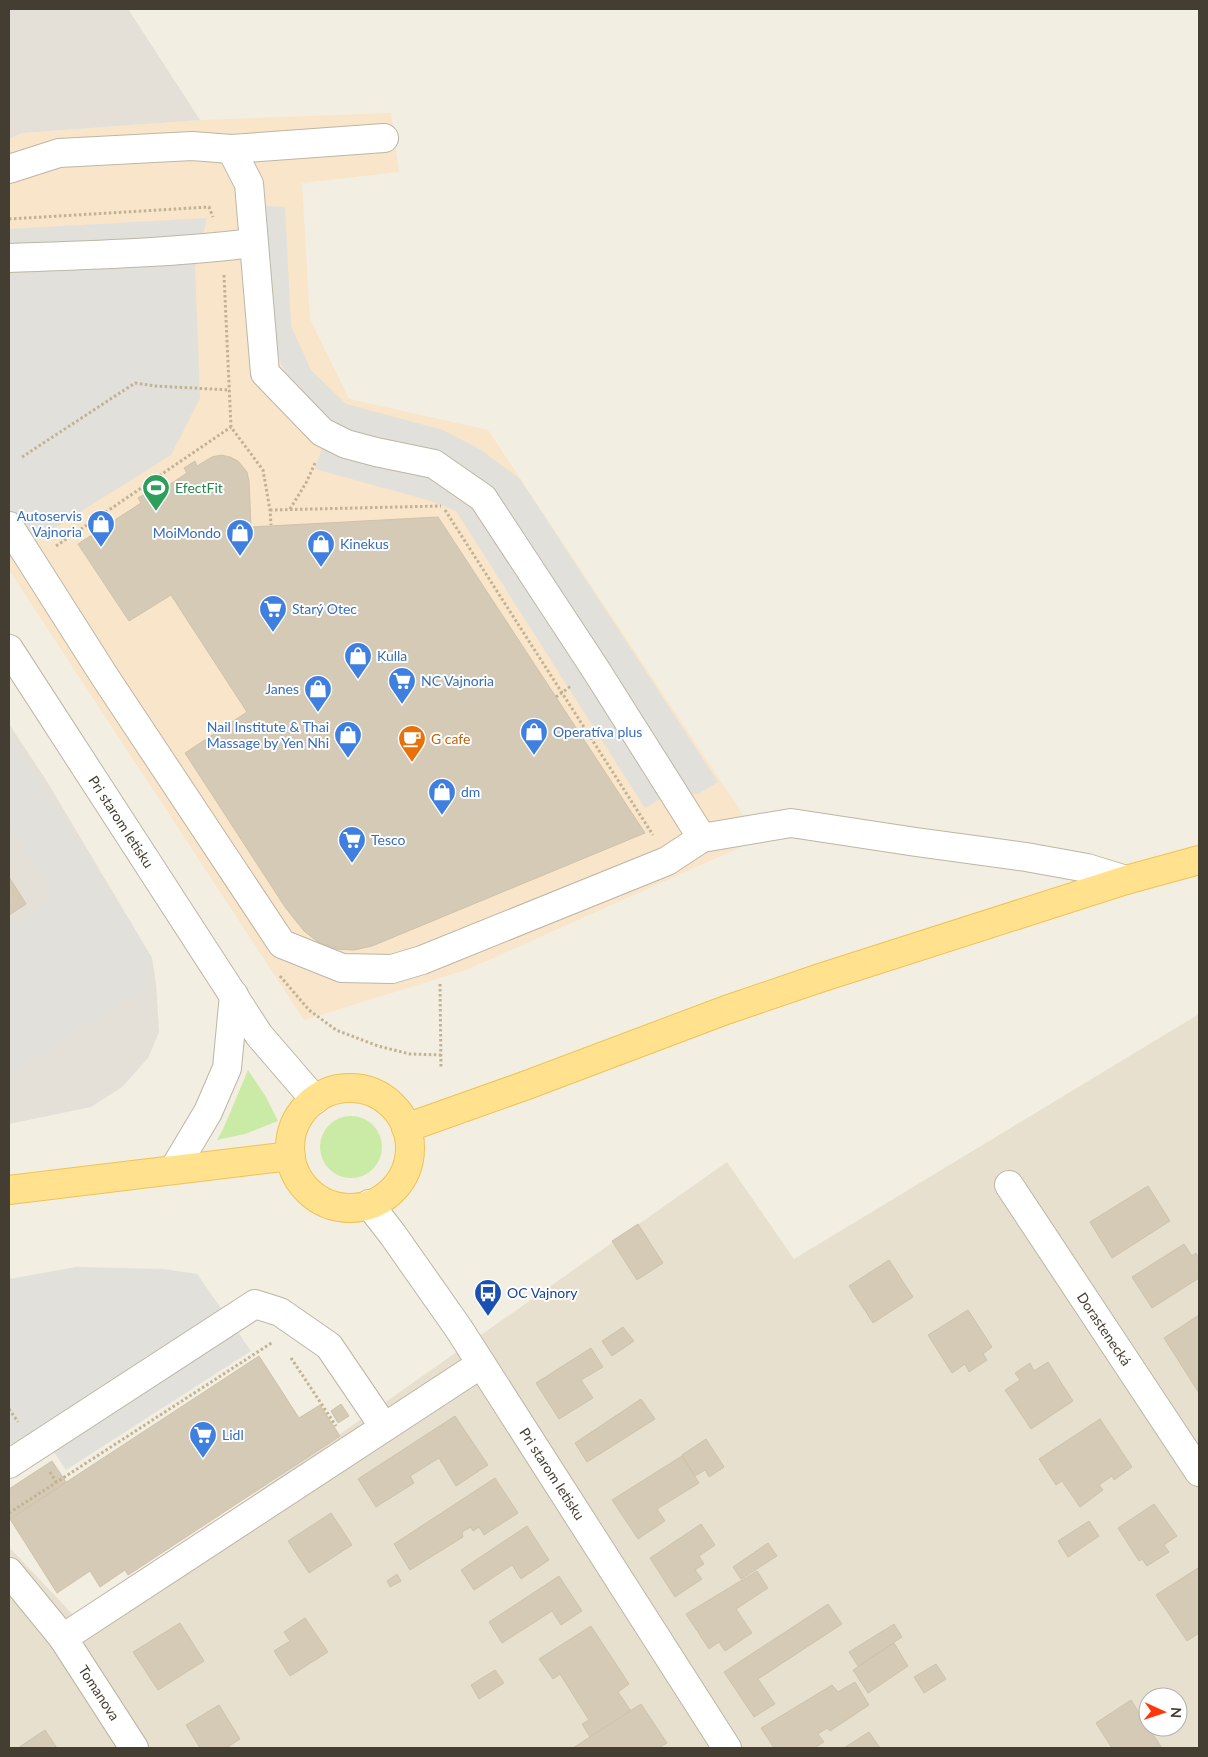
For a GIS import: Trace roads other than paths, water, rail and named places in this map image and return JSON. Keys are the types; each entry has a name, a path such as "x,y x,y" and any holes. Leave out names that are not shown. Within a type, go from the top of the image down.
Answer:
{"main road":[{"path":"406,1128 735,1007 1126,880 1199,860"},
{"path":"355,1088 380,1095 399,1113 406,1128 410,1149 406,1170 394,1189 382,1198 369,1204 353,1208 327,1203 306,1187 300,1180 293,1165 291,1143 293,1130 306,1108 330,1091 355,1088"},
{"path":"9,1190 291,1156"}],"street":[{"path":"9,169 59,153 192,146 230,149 384,138"},
{"path":"230,149 249,184 265,374 322,432 346,444 434,464 483,498 596,670 702,838"},
{"path":"9,258 222,247 254,243"},
{"path":"9,526 105,677 282,944 342,968 392,969 422,960 667,861 702,838 791,823 1026,857 1087,868 1126,880"},
{"name":"Pri starom letisku","path":"9,649 260,1035 315,1100"},
{"path":"174,1169 208,1112 227,1068 234,995"},
{"name":"Dorastenecká","path":"1009,1185 1199,1472"},
{"name":"Pri starom letisku","path":"369,1204 481,1364 727,1748"},
{"path":"9,1464 255,1304 280,1312 329,1346 384,1427"},
{"path":"63,1638 481,1364"},
{"name":"Tomanova","path":"9,1572 63,1638 134,1748"}],"place":[{"name":"EfectFit","path":"156,512"},
{"name":"Autoservis Vajnoria","path":"101,548"},
{"name":"MoiMondo","path":"240,557"},
{"name":"Kinekus","path":"321,568"},
{"name":"Starý Otec","path":"273,633"},
{"name":"Kulla","path":"358,680"},
{"name":"NC Vajnoria","path":"402,705"},
{"name":"Janes","path":"318,713"},
{"name":"Operatíva plus","path":"534,756"},
{"name":"Nail Institute & Thai Massage by Yen Nhi","path":"348,759"},
{"name":"G cafe","path":"412,763"},
{"name":"dm","path":"442,816"},
{"name":"Tesco","path":"352,864"},
{"name":"OC Vajnory","path":"488,1317"},
{"name":"Lidl","path":"203,1459"}]}
